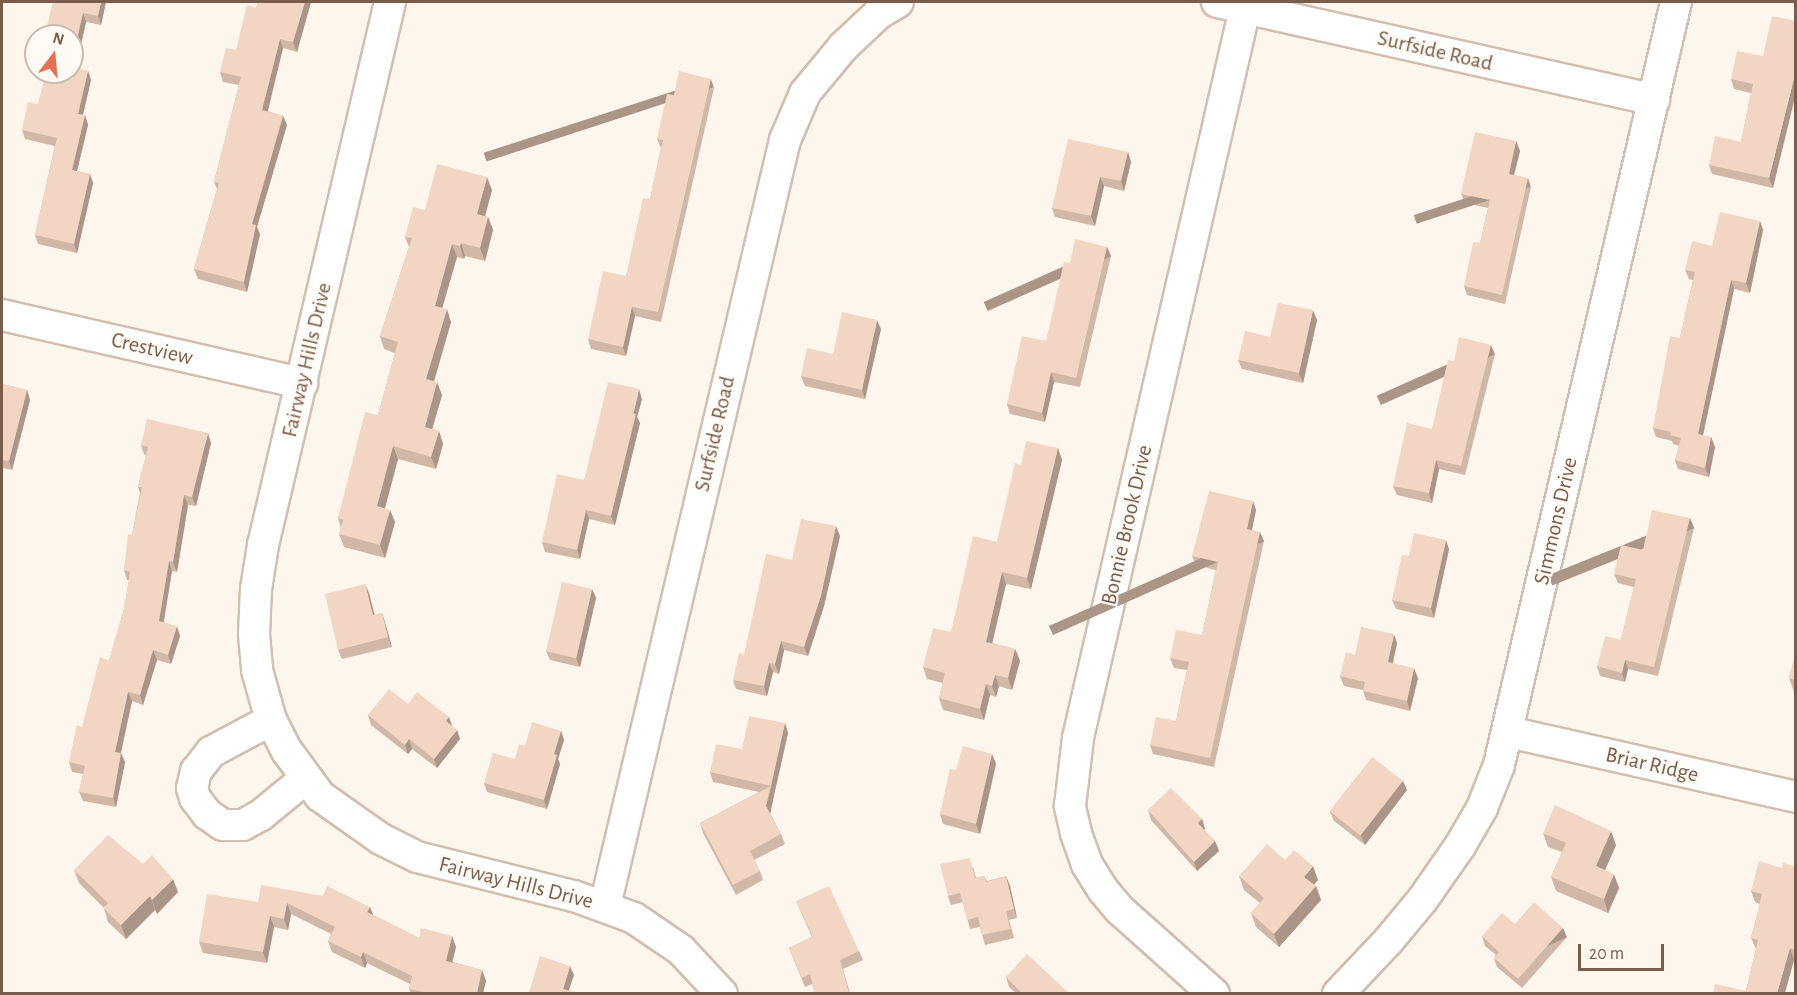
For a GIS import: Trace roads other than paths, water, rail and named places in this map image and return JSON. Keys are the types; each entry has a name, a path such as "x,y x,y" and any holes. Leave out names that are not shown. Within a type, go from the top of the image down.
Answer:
{"street":[{"name":"Fairway Hills Drive","path":"390,2 263,545 256,589 254,634 257,670 271,720 287,752 305,779 320,796 381,839 417,857 605,906 641,923 681,950 722,993"},
{"name":"Surfside Road","path":"605,906 785,140 805,93 843,46 878,14 898,2"},
{"name":"Simmons Drive","path":"1338,993 1396,932 1460,846 1482,808 1499,765 1676,2"},
{"name":"Surfside Road","path":"1231,5 1654,100"},
{"name":"Bonnie Brook Drive","path":"1214,993 1119,909 1103,890 1087,864 1076,833 1070,806 1078,738 1231,5"},
{"name":"Crestview","path":"2,315 302,383"},
{"path":"271,720 211,752 196,771 192,788 195,798 207,814 222,825 243,825 261,815 305,779"},
{"name":"Briar Ridge","path":"1508,732 1796,797"}]}
